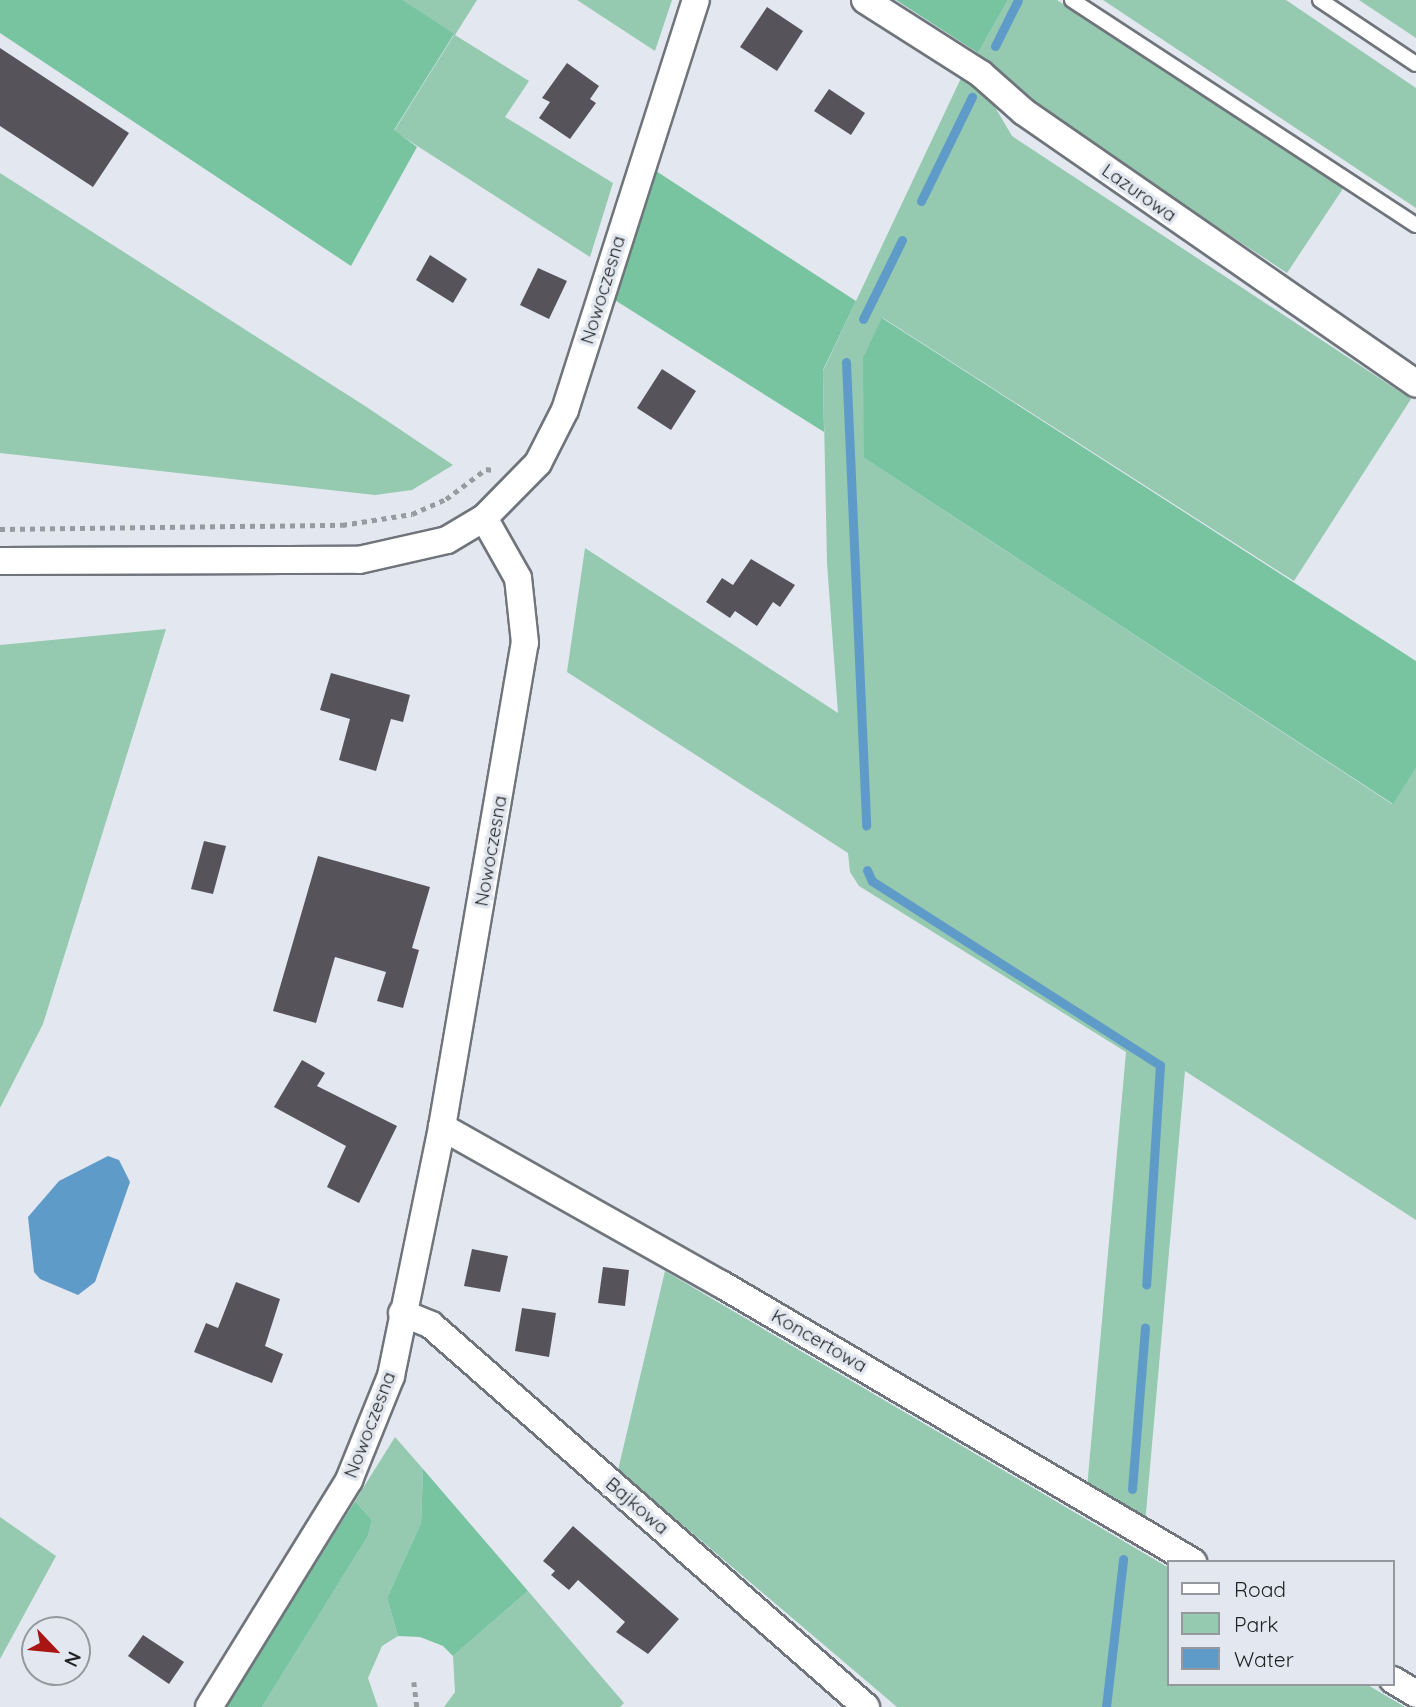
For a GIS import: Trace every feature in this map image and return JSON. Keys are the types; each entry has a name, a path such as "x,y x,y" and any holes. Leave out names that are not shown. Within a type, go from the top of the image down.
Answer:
{"street":[{"name":"Nowoczesna","path":"209,1707 349,1480 391,1376 442,1128 525,643 518,578 484,518 538,463 565,410 696,0"},
{"name":"Lazurowa","path":"865,0 981,74 1024,112 1416,383"},
{"path":"0,561 359,560 447,540 484,518"},
{"name":"Koncertowa","path":"442,1128 709,1277 1190,1560"},
{"name":"Bajkowa","path":"402,1313 431,1325 866,1707"},
{"path":"1395,1681 1416,1694"}],"lane":[{"path":"1072,0 1416,225"},
{"path":"1320,0 1416,64"}],"path":[{"path":"0,529 342,525 412,513 446,499 486,469 501,471"},
{"path":"37,537 116,536"},
{"path":"414,1682 417,1707"}],"green space":[{"path":"0,0 403,0 454,34 394,130 417,147 351,266 0,33"},
{"path":"403,0 477,0 455,35 529,81 505,117 613,183 590,257 394,131 454,35"},
{"path":"577,0 672,0 655,51"},
{"path":"896,0 1008,0 978,53"},
{"path":"1008,0 1057,0 1344,187 1287,273 1020,97 978,53"},
{"path":"1103,0 1286,0 1416,88 1416,208"},
{"path":"1359,0 1416,0 1416,38"},
{"path":"962,76 988,95 1012,136 1411,399 1294,581 883,318 864,358 864,458 1392,804 1416,768 1416,1220 1185,1071 1145,1524 1087,1488 1126,1052 859,886 850,872 848,853 567,672 585,548 838,713 827,563 823,371"},
{"path":"656,171 856,301 823,370 824,432 610,297"},
{"path":"0,173 453,465 412,490 375,495 0,453"},
{"path":"882,318 1416,661 1416,768 1393,804 864,458 863,358"},
{"path":"166,629 43,1024 0,1108 0,645"},
{"path":"665,1271 1168,1567 1168,1686 1369,1686 1405,1707 897,1707 618,1470"},
{"path":"395,1437 423,1469 421,1523 387,1598 398,1636 382,1646 368,1678 378,1707 262,1707 368,1536 372,1520 355,1501"},
{"path":"423,1469 528,1591 453,1656 443,1646 420,1637 398,1636 387,1598 421,1523"},
{"path":"355,1501 372,1520 368,1536 262,1707 225,1707"},
{"path":"0,1517 56,1556 0,1659"},
{"path":"528,1591 624,1703 620,1707 444,1707 455,1692 453,1656"}],"water":[{"path":"108,1156 119,1160 130,1182 95,1282 78,1295 40,1279 34,1272 28,1217 59,1181"}],"building":[{"path":"767,7 803,31 777,71 740,47"},
{"path":"0,48 129,133 93,187 0,126"},
{"path":"567,63 599,86 590,99 596,103 570,139 539,118 550,102 542,98"},
{"path":"829,89 865,113 851,135 814,111"},
{"path":"430,255 467,279 453,303 416,280"},
{"path":"538,268 567,281 549,319 520,305"},
{"path":"662,369 696,391 671,430 637,408"},
{"path":"751,559 795,585 780,607 773,602 757,626 735,611 730,618 706,602 722,578 733,585"},
{"path":"331,673 410,695 403,722 391,719 376,771 339,760 350,719 320,710"},
{"path":"204,841 226,846 213,894 191,889"},
{"path":"318,856 430,887 412,948 419,950 403,1008 377,1001 386,972 335,957 316,1023 273,1011"},
{"path":"302,1060 325,1073 317,1086 397,1126 359,1203 327,1187 346,1146 274,1107"},
{"path":"472,1249 508,1256 500,1292 464,1286"},
{"path":"603,1267 629,1270 625,1306 598,1303"},
{"path":"236,1282 280,1299 265,1346 283,1354 272,1383 194,1352 206,1323 218,1328"},
{"path":"522,1308 556,1313 549,1357 515,1351"},
{"path":"573,1526 679,1619 648,1654 616,1632 625,1622 578,1580 569,1590 551,1575 555,1571 543,1561"},
{"path":"143,1635 184,1662 169,1684 128,1656"}],"waterway":[{"path":"995,46 1018,0"},
{"path":"921,201 972,97"},
{"path":"863,319 902,240"},
{"path":"846,362 866,826"},
{"path":"867,870 872,881 1160,1065 1146,1285"},
{"path":"1132,1489 1145,1328"},
{"path":"1106,1707 1123,1559"}]}
